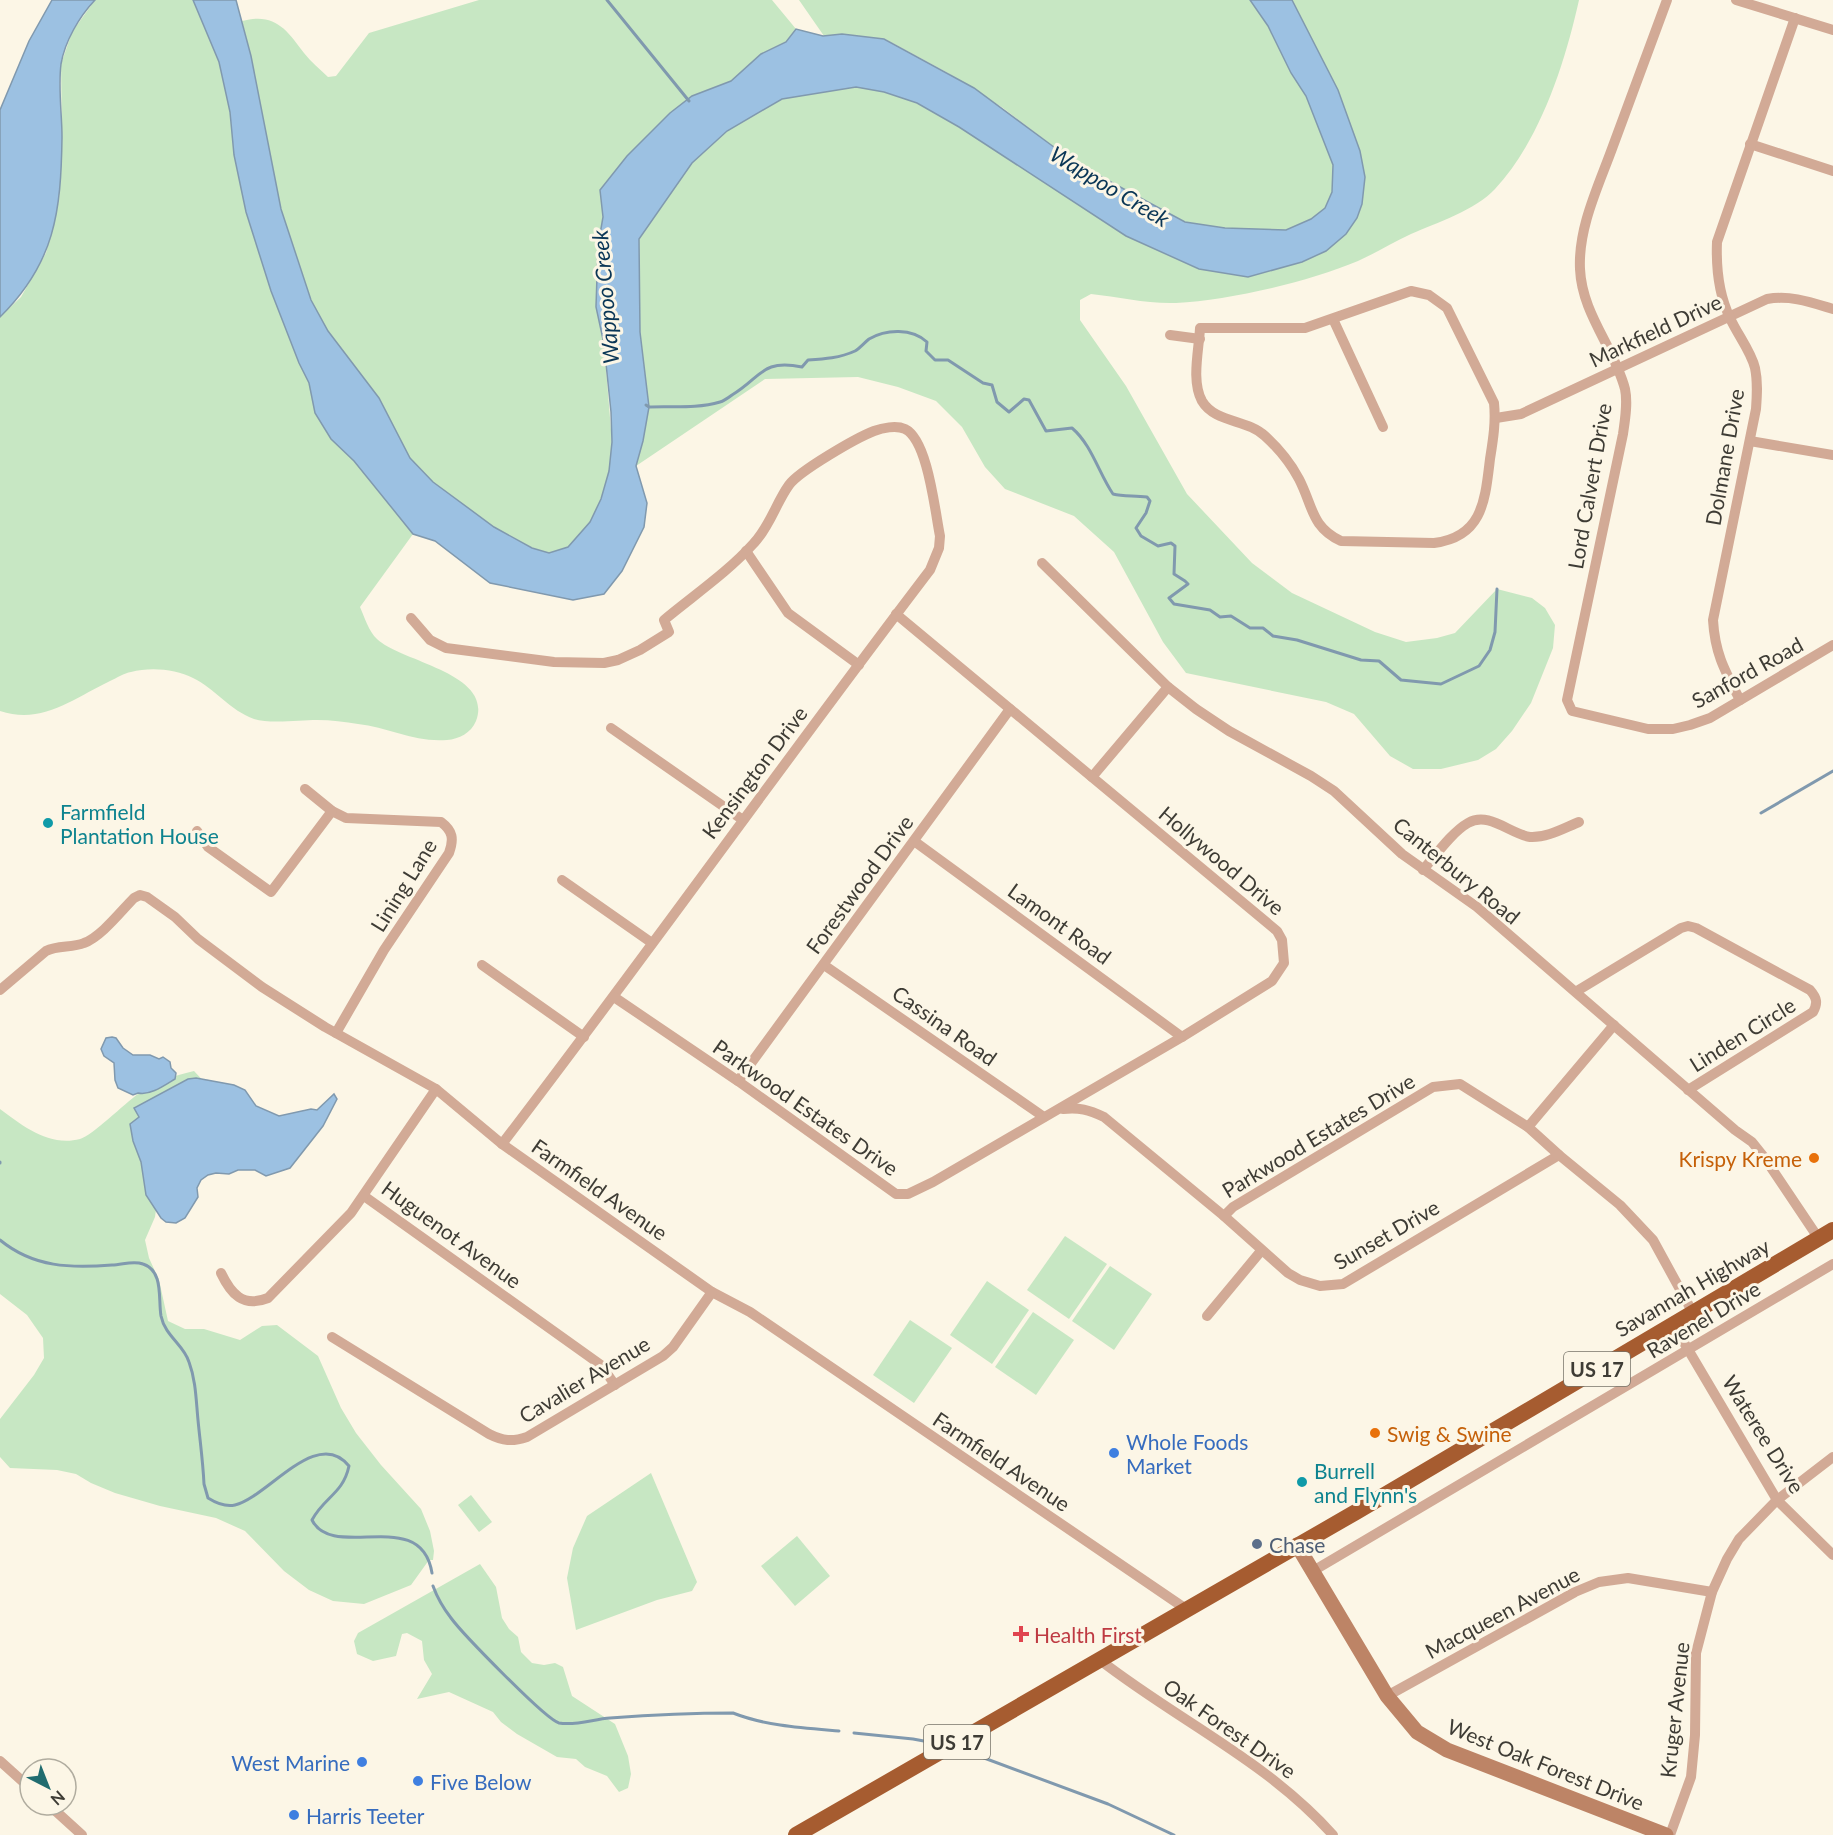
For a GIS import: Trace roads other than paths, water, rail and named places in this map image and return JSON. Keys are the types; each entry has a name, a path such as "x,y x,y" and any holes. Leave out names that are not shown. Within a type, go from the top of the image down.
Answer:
{"highway":[{"name":"Savannah Highway","path":"806,1833 1829,1233"}],"main road":[{"name":"West Oak Forest Drive","path":"1297,1545 1387,1696 1418,1732 1448,1750 1668,1835"}],"street":[{"name":"Lord Calvert Drive","path":"1572,711 1567,700 1625,418 1625,389 1587,305 1580,270 1580,248 1594,199 1667,0"},
{"path":"1736,0 1833,30"},
{"name":"Dolmane Drive","path":"1740,700 1719,659 1714,639 1713,620 1750,441 1756,409 1757,386 1755,366 1729,317 1722,293 1716,259 1717,242 1795,18"},
{"path":"1750,144 1833,171"},
{"path":"1411,291 1429,295 1447,308 1494,403 1496,418 1484,503 1477,519 1464,533 1447,542 1434,543 1341,541 1327,535 1318,525 1299,478 1264,435 1248,425 1213,412 1203,403 1197,388 1200,328 1305,328 1333,319 1411,291"},
{"name":"Markfield Drive","path":"1496,418 1521,414 1767,299 1800,298 1833,309"},
{"path":"1333,319 1383,427"},
{"path":"1170,335 1200,339"},
{"name":"Kensington Drive","path":"502,1144 614,997 930,570 939,548 940,536 923,454 914,437 905,429 889,427 874,431 804,471 790,483 766,528 746,551"},
{"path":"1750,441 1833,455"},
{"path":"411,618 430,640 446,648 554,663 603,663 618,660 640,650 669,632 664,621 746,551 788,613 859,665"},
{"name":"Canterbury Road","path":"1042,563 1168,687 1229,731 1334,791 1402,854 1478,907 1688,1090 1752,1142 1829,1233"},
{"name":"Hollywood Drive","path":"896,614 1277,931 1282,940 1284,963 1272,981 1182,1037 1044,1117"},
{"name":"Sanford Road","path":"1572,711 1648,729 1673,729 1710,718 1833,645"},
{"path":"1092,777 1168,687"},
{"name":"Forestwood Drive","path":"738,1082 1010,709"},
{"path":"611,728 743,820"},
{"name":"Lining Lane","path":"305,789 332,811 346,818 441,822 452,834 453,842 449,853 384,950 336,1033"},
{"path":"197,831 208,847 272,892 332,811"},
{"path":"1423,870 1461,827 1470,821 1493,821 1515,833 1529,837 1543,837 1579,822"},
{"name":"Lamont Road","path":"914,841 1182,1037"},
{"path":"562,880 652,943"},
{"name":"Farmfield Avenue","path":"0,990 46,951 55,947 82,944 92,939 134,898 140,895 147,897 262,987 336,1033 436,1089 502,1144 712,1292 759,1319 1186,1609"},
{"name":"Linden Circle","path":"1576,991 1681,928 1688,927 1696,928 1810,990 1815,995 1816,1006 1813,1012 1688,1090"},
{"path":"482,965 584,1037"},
{"name":"Cassina Road","path":"824,965 1044,1117"},
{"name":"Parkwood Estates Drive","path":"614,997 896,1194 908,1194 933,1182 1044,1117"},
{"path":"1528,1127 1614,1025"},
{"name":"Parkwood Estates Drive","path":"1224,1216 1233,1207 1433,1087 1460,1084 1528,1127 1638,1222 1653,1240 1693,1312"},
{"name":"Huguenot Avenue","path":"436,1089 364,1196 601,1365 615,1385"},
{"name":"Sunset Drive","path":"1058,1110 1075,1108 1088,1110 1104,1117 1224,1216 1288,1273 1300,1280 1320,1286 1343,1284 1559,1155"},
{"path":"221,1273 235,1295 258,1302 268,1298 351,1213 364,1196"},
{"path":"1207,1316 1261,1251"},
{"name":"Ravenel Drive","path":"1313,1571 1833,1264"},
{"name":"Cavalier Avenue","path":"332,1337 489,1434 513,1442 527,1437 663,1356 673,1347 712,1292"},
{"name":"Wateree Drive","path":"1673,1324 1777,1500 1833,1555"},
{"name":"Kruger Avenue","path":"1668,1835 1690,1777 1695,1735 1696,1653 1712,1592 1739,1539 1777,1500 1833,1457"},
{"name":"Macqueen Avenue","path":"1387,1696 1575,1592 1599,1582 1628,1578 1712,1592"},
{"name":"Oak Forest Drive","path":"1100,1659 1124,1678 1232,1748 1311,1810 1333,1835"},
{"path":"0,1761 18,1777"},
{"path":"62,1817 80,1834"}],"water":[{"path":"52,0 95,0 74,30 61,64 60,189 51,235 44,256 33,277 0,317 0,110 29,41"},
{"name":"Wappoo Creek","path":"193,0 236,0 251,56 281,209 311,300 328,331 379,398 410,458 433,482 494,527 532,548 549,553 568,547 590,522 601,499 609,471 612,442 611,412 604,344 596,307 598,246 603,217 600,190 627,156 670,113 692,96 731,81 761,54 786,42 796,29 823,36 842,34 884,39 974,88 1062,153 1096,174 1185,222 1225,228 1286,230 1311,219 1325,208 1332,192 1333,165 1306,96 1291,73 1268,26 1250,0 1292,0 1338,90 1360,151 1365,177 1362,204 1357,218 1346,234 1326,251 1302,262 1248,277 1199,269 1126,236 959,127 917,103 884,92 856,87 782,99 727,131 692,163 639,239 640,332 649,407 636,466 647,503 644,527 622,571 604,594 573,600 490,583 435,541 413,534 354,461 331,439 315,413 309,383 271,291 246,212 234,155 230,112 219,62"},
{"path":"106,1038 116,1038 123,1048 133,1055 150,1055 159,1059 163,1057 170,1062 171,1068 176,1073 175,1079 143,1094 133,1095 118,1088 114,1063 104,1056 101,1049"},
{"path":"196,1078 234,1085 245,1090 256,1106 279,1116 311,1109 317,1110 334,1094 337,1099 323,1126 290,1168 266,1176 255,1170 208,1175 201,1180 197,1188 198,1197 185,1218 176,1223 166,1222 146,1195 141,1162 133,1141 130,1124 139,1117 134,1108 188,1079"}],"waterway":[{"path":"607,0 689,101"},
{"path":"646,405 649,407 693,406 720,402 763,371 778,365 802,367 808,360 838,357 855,351 869,339 883,333 907,332 927,342 926,351 935,360 948,360 983,383 992,385 997,402 1009,412 1024,399 1029,400 1046,431 1072,428 1090,451 1113,494 1147,497 1150,501 1146,513 1136,528 1141,536 1158,546 1171,543 1175,546 1174,574 1188,584 1169,598 1174,604 1210,610 1220,617 1231,616 1250,628 1263,628 1273,636 1297,640 1361,660 1379,661 1401,680 1441,684 1479,666 1490,650 1495,632 1497,589"},
{"path":"1761,813 1833,771"},
{"path":"0,1240 26,1256 53,1264 82,1266 135,1262 150,1268 159,1286 163,1323 187,1356 193,1376 204,1484 208,1498 221,1504 235,1505 248,1499 308,1459 322,1454 336,1456 349,1466 346,1475 338,1489 312,1520 323,1532 338,1536 395,1537 412,1542 425,1553 432,1573"},
{"path":"433,1586 458,1627 522,1692 559,1723 572,1724 640,1716 733,1713 772,1724 839,1731"},
{"path":"854,1733 940,1744"},
{"path":"968,1752 1108,1804 1174,1835"}],"place":[{"name":"Farmfield Plantation House","path":"48,823"},
{"name":"Krispy Kreme","path":"1814,1158"},
{"name":"Swig & Swine","path":"1375,1433"},
{"name":"Whole Foods Market","path":"1114,1453"},
{"name":"Burrell and Flynn's","path":"1302,1482"},
{"name":"Chase","path":"1257,1544"},
{"name":"Health First","path":"1021,1634"},
{"name":"West Marine","path":"362,1762"},
{"name":"Five Below","path":"418,1781"},
{"name":"Harris Teeter","path":"294,1815"}]}
